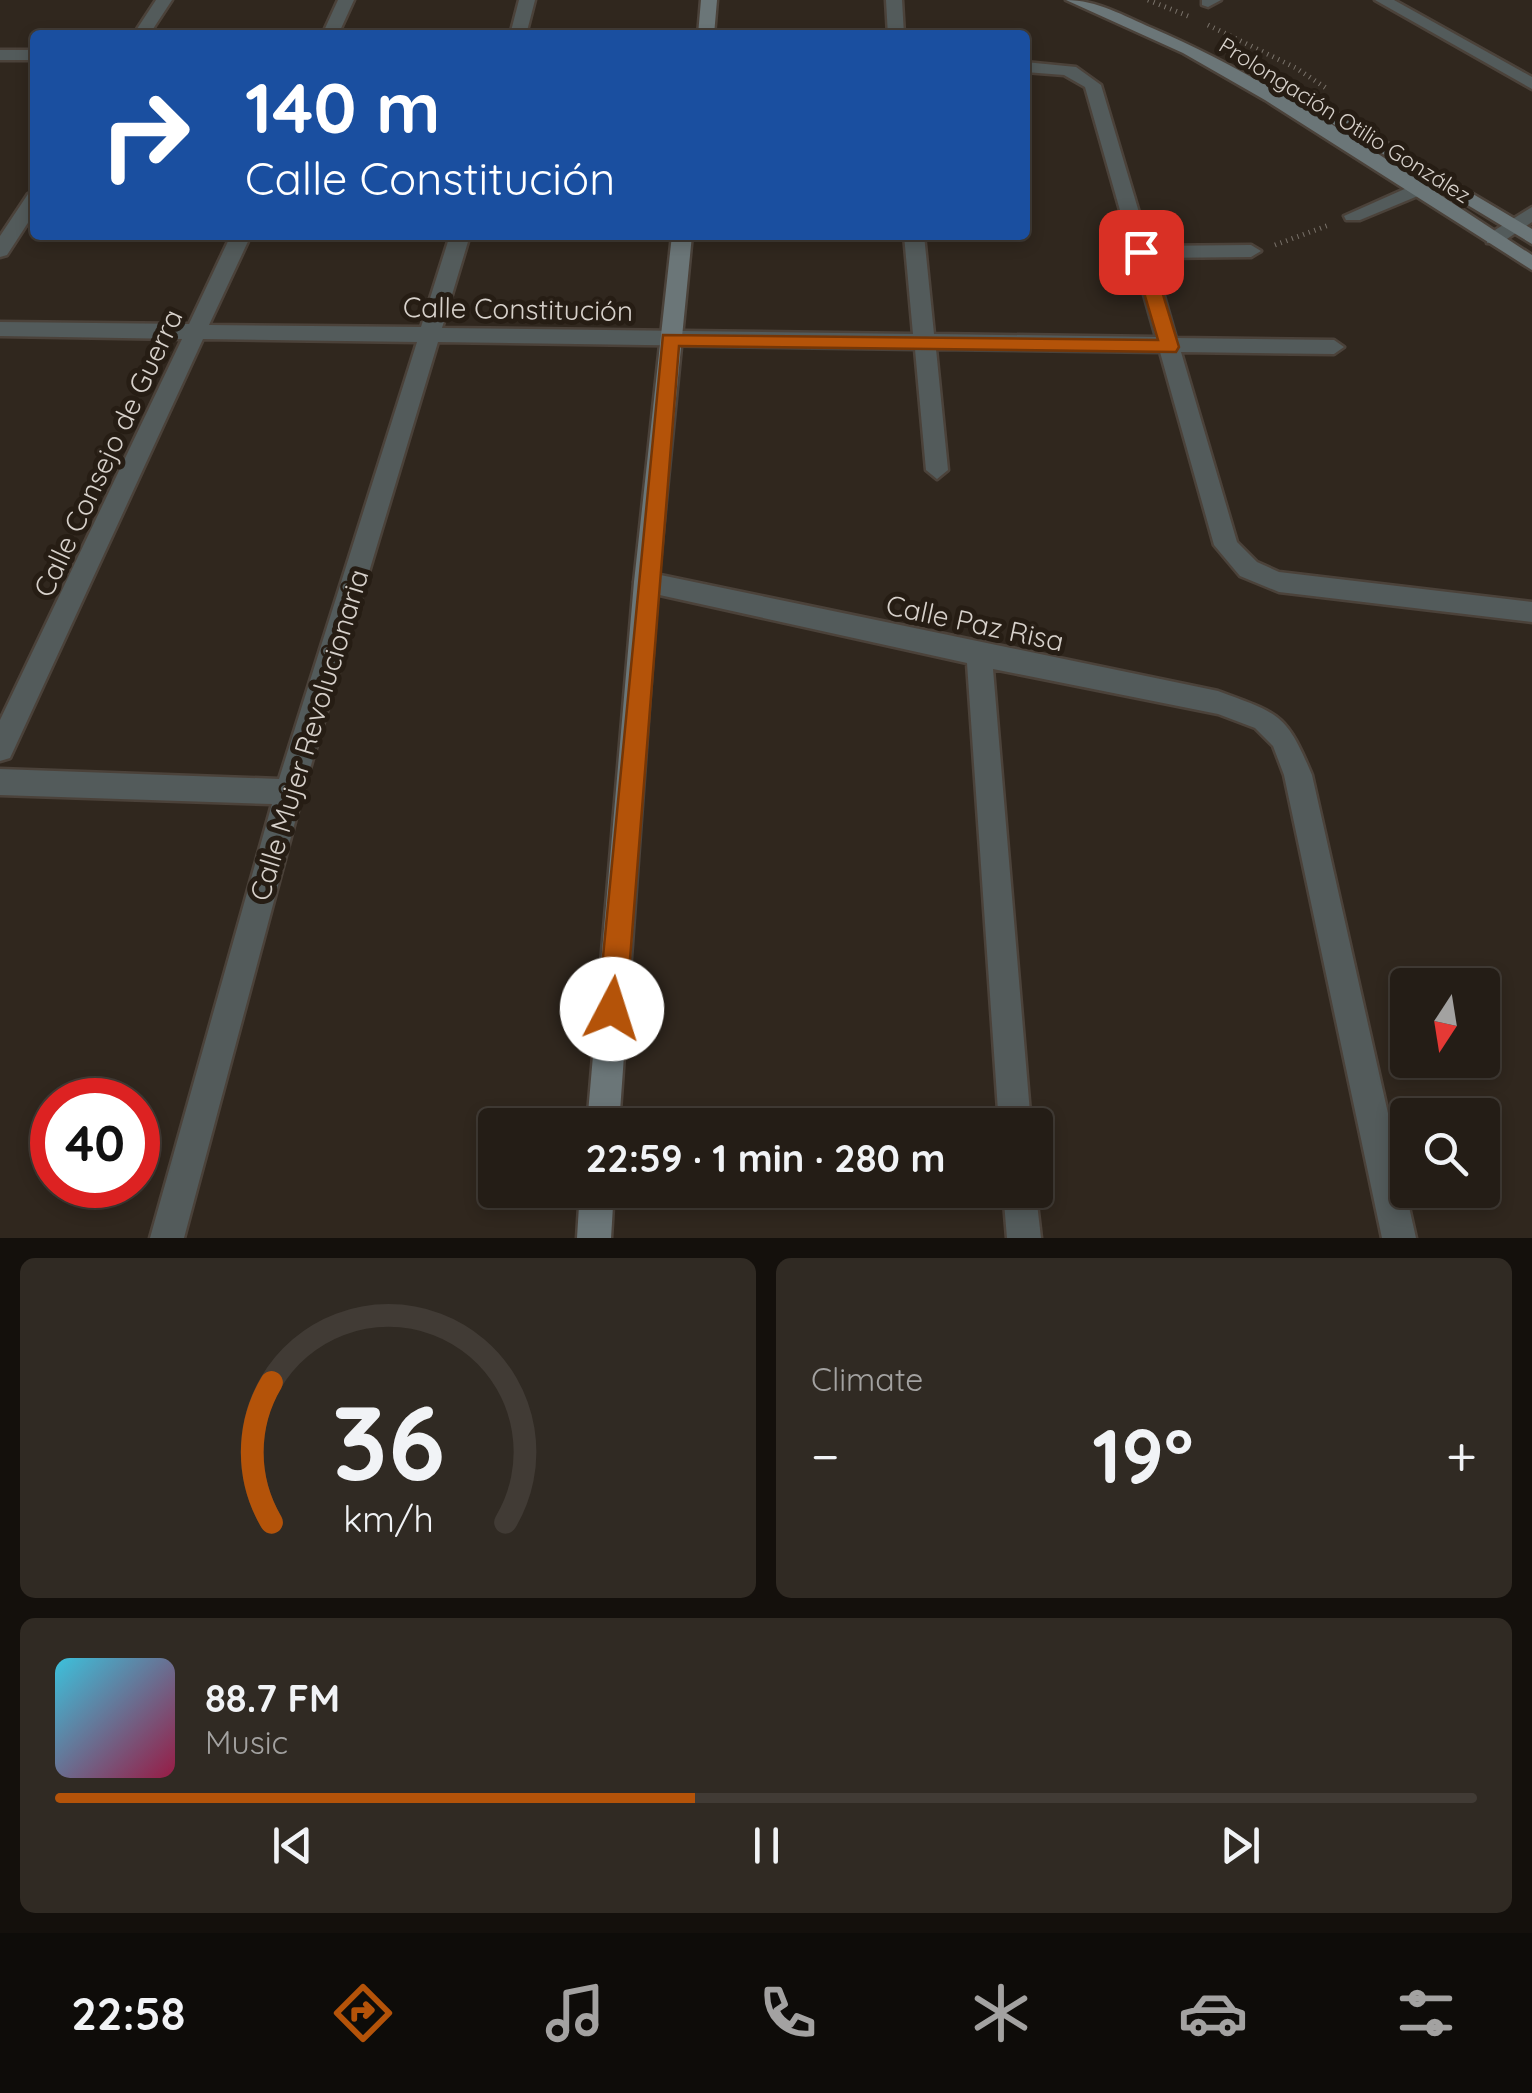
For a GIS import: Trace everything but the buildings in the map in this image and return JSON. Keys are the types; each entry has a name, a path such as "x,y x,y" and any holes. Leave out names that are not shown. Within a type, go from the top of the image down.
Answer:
{"main road":[{"path":"706,30 709,0"},
{"name":"Prolongación Otilio González","path":"1074,0 1205,59 1271,96 1532,264"},
{"name":"Prolongación Otilio González","path":"1107,0 1227,54 1532,238"},
{"path":"604,1108 646,582 681,240"},
{"path":"594,1238 596,1208"}],"street":[{"path":"144,30 164,0"},
{"path":"332,30 346,0"},
{"path":"519,30 527,0"},
{"path":"894,0 896,30"},
{"path":"1383,0 1532,84"},
{"path":"0,55 30,55"},
{"path":"1030,68 1069,70 1092,85 1226,545 1236,561 1252,573 1279,582 1532,612"},
{"path":"1354,216 1418,189"},
{"path":"0,251 30,206"},
{"path":"1494,240 1532,212"},
{"name":"Calle Consejo de Guerra","path":"0,749 240,240"},
{"name":"Calle Mujer Revolucionaria","path":"167,1238 289,792 459,240"},
{"path":"914,240 937,470"},
{"path":"1141,252 1251,251"},
{"name":"Calle Constitución","path":"0,329 1334,348"},
{"name":"Calle Paz Risa","path":"646,582 978,656 1218,703 1264,720 1283,738 1298,775 1399,1238"},
{"path":"978,656 1014,1108"},
{"path":"0,782 289,792"},
{"path":"1022,1208 1024,1238"}],"path":[{"path":"1251,251 1354,216"}],"route":[{"path":"612,1009 670,339 1170,347 1141,252"}]}
